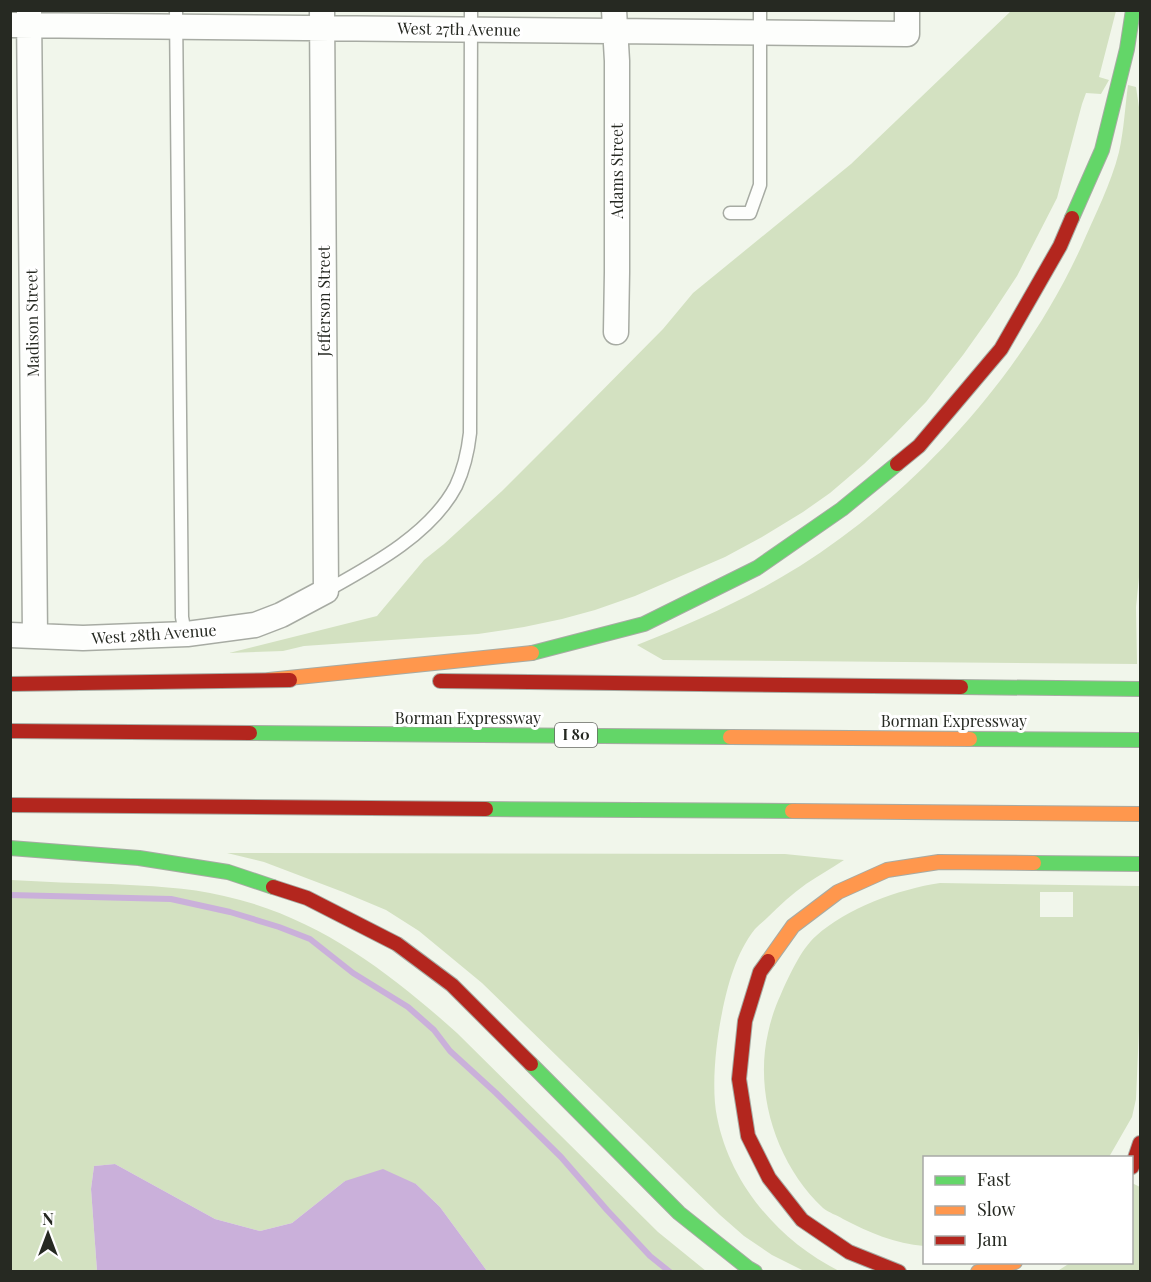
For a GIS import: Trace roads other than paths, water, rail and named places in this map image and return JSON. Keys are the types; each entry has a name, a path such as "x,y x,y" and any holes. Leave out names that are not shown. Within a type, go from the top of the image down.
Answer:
{"highway":[{"path":"269,680 526,655 644,624 757,568 842,509 919,446 1001,349 1060,246 1102,150 1124,60 1133,10"},
{"path":"10,684 269,680 389,681"},
{"path":"424,681 1140,689"},
{"name":"Borman Expressway","path":"10,731 1140,740"},
{"path":"10,806 1140,814"},
{"path":"10,848 139,858 228,872 307,898 397,944 452,985 679,1213 755,1272"},
{"path":"899,1272 849,1252 802,1220 769,1178 748,1136 739,1079 745,1022 760,972 793,926 838,892 887,870 939,862 1140,864"},
{"path":"1133,1162 1140,1143"},
{"path":"978,1272 1011,1264"}],"street":[{"name":"West 27th Avenue","path":"23,21 322,19 760,21 907,34 907,10"},
{"name":"Jefferson Street","path":"322,19 326,591"},
{"name":"Madison Street","path":"23,21 35,635"},
{"name":"Adams Street","path":"614,21 617,84 616,332"},
{"name":"West 28th Avenue","path":"10,635 83,638 187,634 255,625 281,615 326,591"}],"lane":[{"path":"176,19 182,617 187,634"},
{"path":"326,591 370,566 415,535 431,519 455,487 468,452 470,433 471,20"},
{"path":"730,213 750,213 760,185 760,21"}],"waterway":[{"path":"10,895 171,899 230,912 310,939 353,973 408,1007 434,1030 450,1051 561,1157 650,1256 670,1272"}]}
